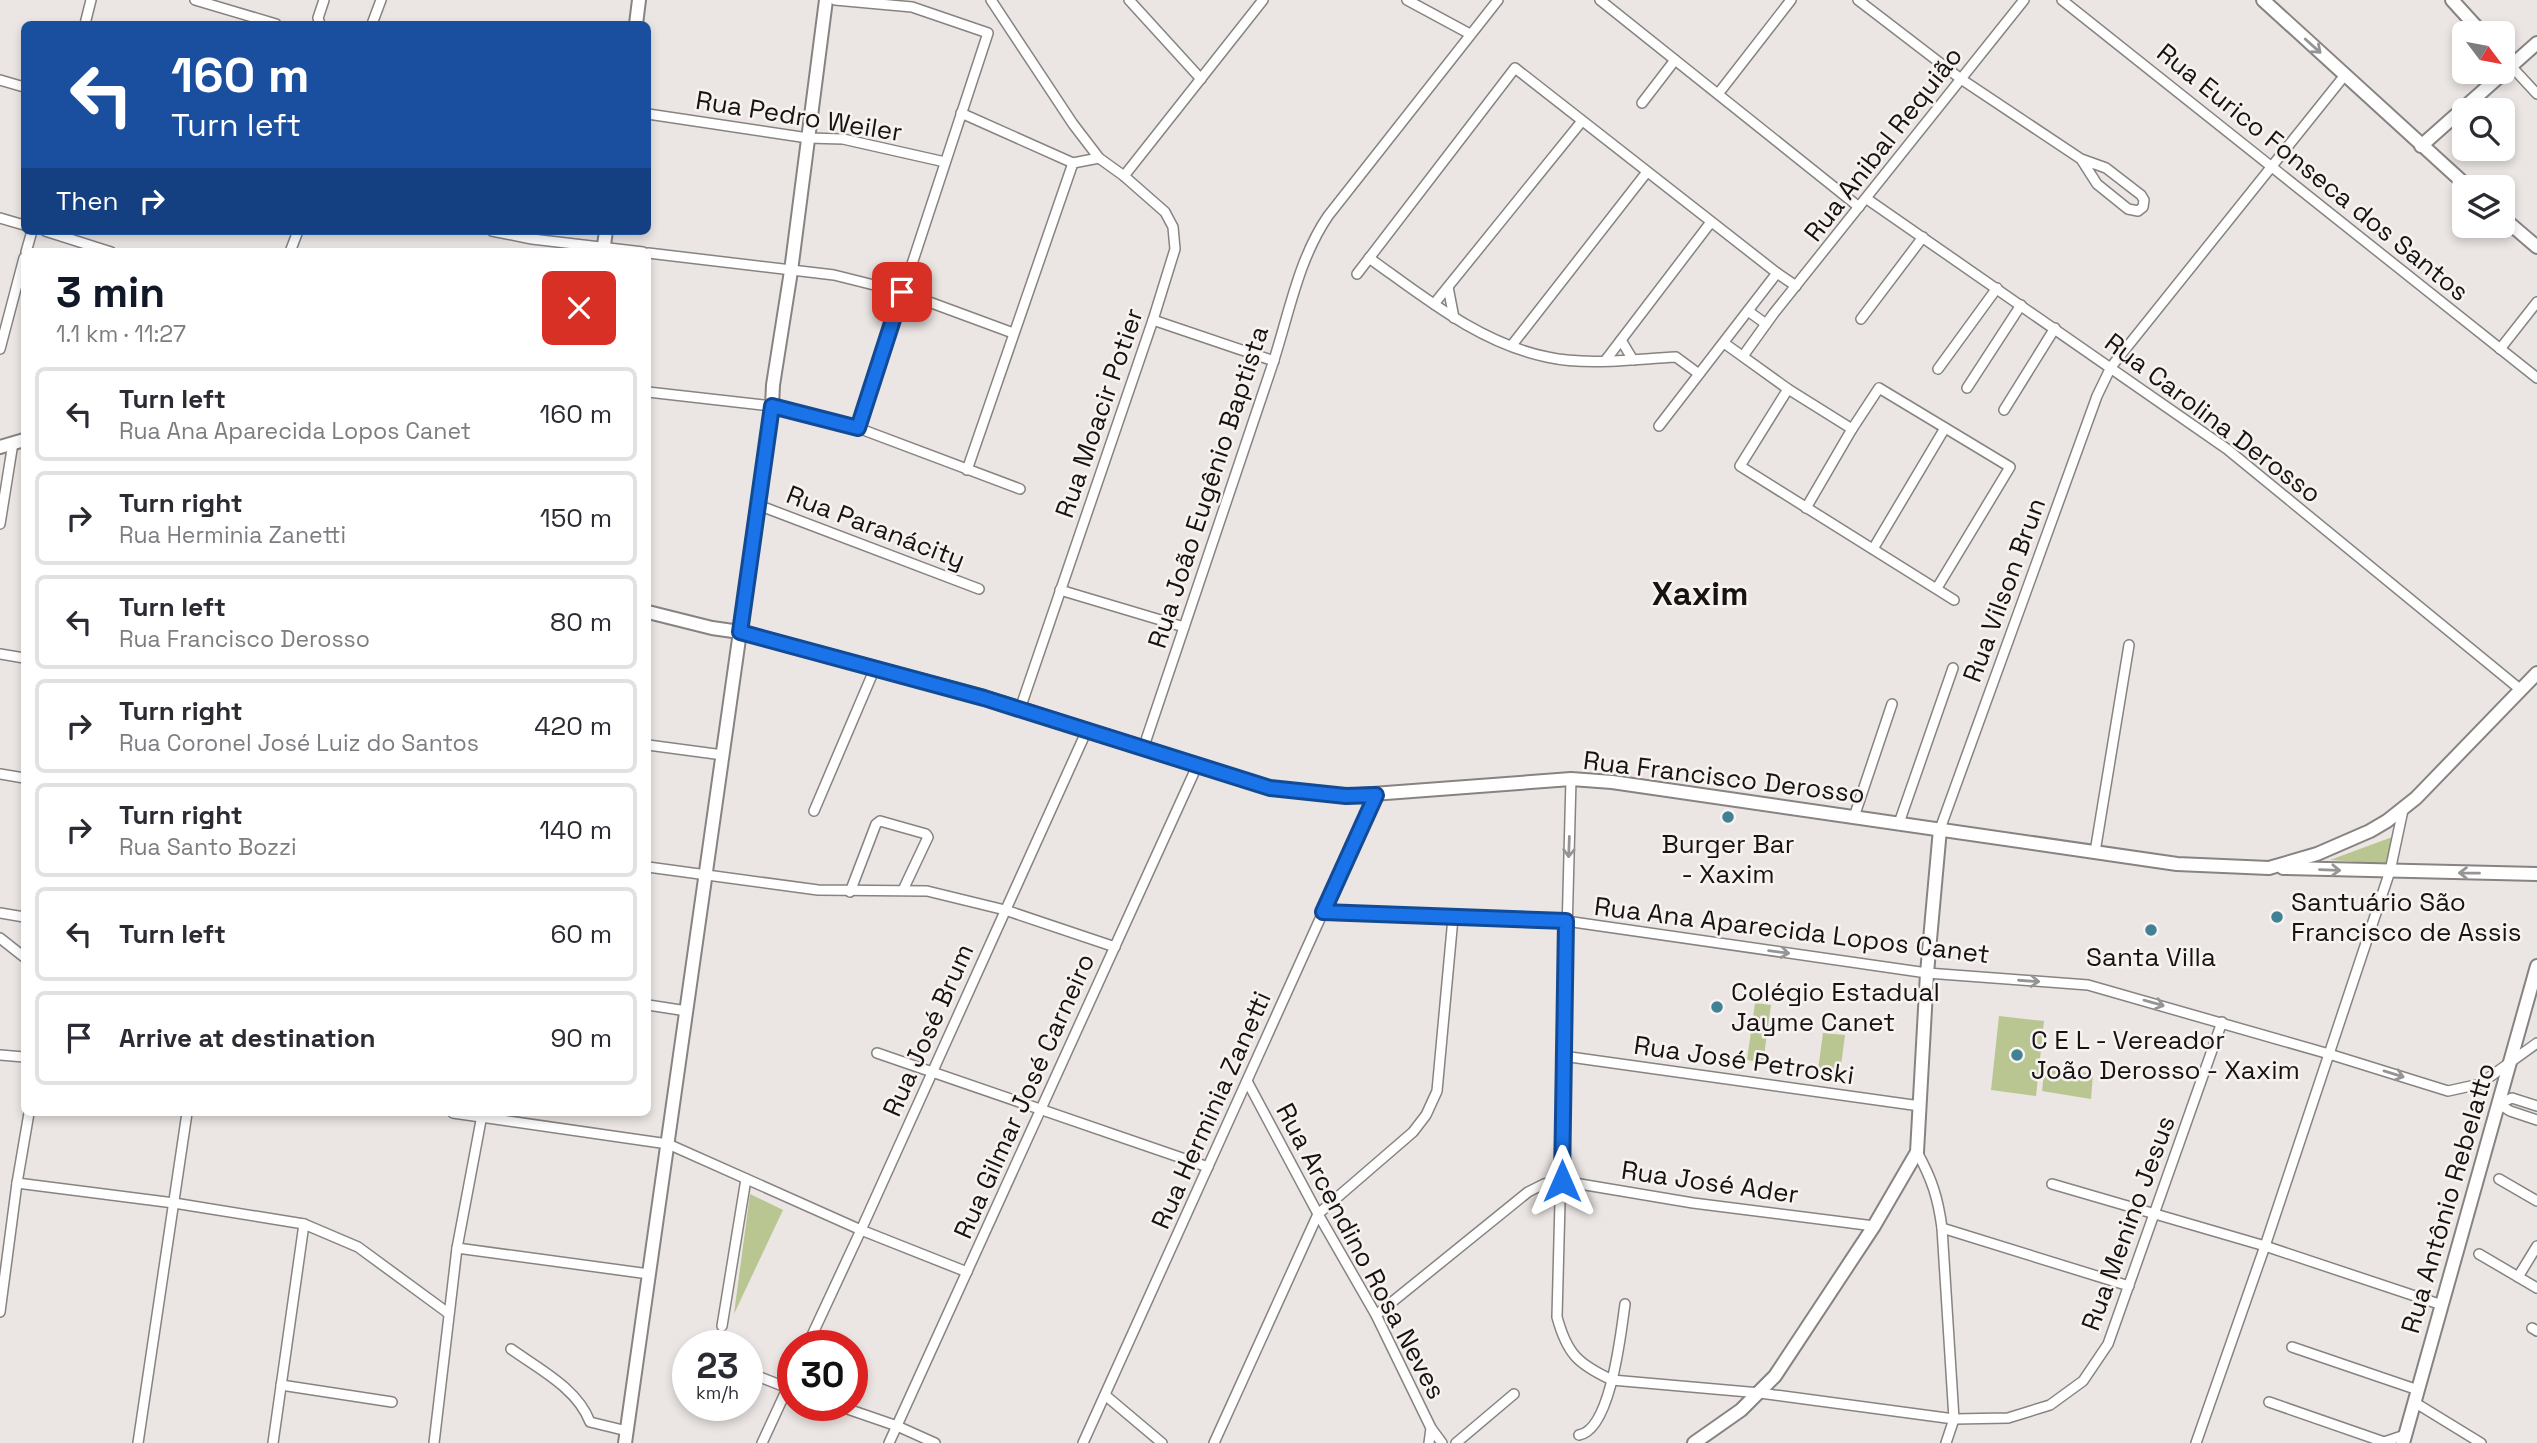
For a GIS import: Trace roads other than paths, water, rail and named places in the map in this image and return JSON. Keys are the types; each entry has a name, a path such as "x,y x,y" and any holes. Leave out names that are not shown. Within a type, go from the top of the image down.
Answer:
{"main road":[{"path":"636,21 639,0"},
{"path":"626,1437 791,271 826,0"},
{"path":"2263,0 2454,175"},
{"path":"2452,0 2471,21"},
{"path":"2515,56 2537,43"},
{"path":"2421,146 2484,84"},
{"path":"2515,228 2537,247"},
{"path":"0,447 19,441"},
{"name":"Rua Francisco Derosso","path":"651,613 740,632 1020,709 1270,788 1346,796 1571,779 1612,782 2177,864 2269,868 2317,854 2370,831 2403,810 2537,673"},
{"path":"1694,1443 1760,1393 1775,1376 1874,1226 1917,1152 1927,973 1940,829"},
{"path":"2269,868 2537,874"},
{"name":"Rua Antônio Rebelatto","path":"2404,1439 2537,966"}],"street":[{"path":"86,21 91,0"},
{"path":"195,0 266,21"},
{"path":"319,21 324,0"},
{"path":"373,21 381,0"},
{"path":"835,0 912,7 988,33 858,428"},
{"name":"Rua Moacir Potier","path":"991,0 1073,124 1099,158 1165,212 1173,227 1175,248 1020,709"},
{"path":"1129,0 1201,79"},
{"path":"1124,176 1263,0"},
{"path":"1407,0 1471,34"},
{"name":"Rua João Eugênio Baptista","path":"1143,749 1313,238 1498,0"},
{"path":"1600,0 1859,207"},
{"path":"1718,94 1791,0"},
{"path":"1858,0 1961,79 2081,159 2106,167 2141,195 2144,200 2143,207 2138,211 2128,209 2093,180 2081,159"},
{"name":"Rua Anibal Requião","path":"1743,356 1774,313 2024,0"},
{"name":"Rua Eurico Fonseca dos Santos","path":"2062,0 2273,165 2537,378"},
{"path":"1642,103 1675,60"},
{"path":"1357,274 1515,68 1796,286"},
{"path":"2515,70 2537,94"},
{"name":"Rua Vilson Brun","path":"1940,829 2097,396 2111,367 2345,75"},
{"path":"0,80 21,86"},
{"path":"961,113 1073,163 1099,158"},
{"name":"Rua Pedro Weiler","path":"651,114 808,138 843,139 945,162"},
{"path":"1434,304 1582,121"},
{"path":"967,470 1073,163"},
{"path":"1512,345 1647,172"},
{"name":"Rua Carolina Derosso","path":"1867,199 2227,449 2521,690"},
{"path":"0,218 21,224"},
{"path":"1605,361 1711,222"},
{"path":"58,235 98,248"},
{"path":"512,235 597,248"},
{"path":"1861,320 1923,237"},
{"path":"651,253 834,275 902,292 1013,333"},
{"path":"1369,258 1454,318 1512,345 1546,357 1605,361 1676,357 1699,374"},
{"path":"0,349 21,269"},
{"path":"1659,426 1777,273"},
{"path":"1448,287 1454,318"},
{"path":"1938,369 1997,288"},
{"path":"2500,349 2537,302"},
{"path":"1967,388 2021,305"},
{"path":"1748,311 1766,324"},
{"path":"1153,320 1274,361"},
{"path":"2004,410 2055,328"},
{"path":"1621,340 1633,360"},
{"path":"1724,343 1788,389 1852,429"},
{"path":"1806,508 1879,388 2010,467 1937,588"},
{"path":"1788,389 1740,466 1954,600"},
{"path":"651,392 772,406 858,428 1020,489"},
{"path":"1872,549 1945,428"},
{"path":"0,524 19,441"},
{"name":"Rua Paranácity","path":"758,505 979,589"},
{"path":"1060,590 1184,627"},
{"path":"2095,852 2129,645"},
{"path":"0,654 21,657"},
{"path":"814,811 875,668"},
{"path":"1899,823 1953,668"},
{"path":"1854,817 1892,705"},
{"name":"Rua José Brum","path":"814,1330 1087,730"},
{"path":"651,745 723,755"},
{"name":"Rua Gilmar José Carneiro","path":"889,1443 1197,766"},
{"path":"0,774 21,778"},
{"path":"1571,779 1557,1317 1564,1342 1574,1357 1612,1380"},
{"name":"Rua Herminia Zanetti","path":"1083,1443 1376,795"},
{"path":"2196,1443 2390,871 2403,810"},
{"path":"850,892 876,824 880,821 926,834 928,837 903,890"},
{"path":"651,867 818,890 927,891 1005,910 1115,947"},
{"name":"Rua Ana Aparecida Lopos Canet","path":"1323,912 1566,921 1927,973 2088,985 2222,1022 2448,1091 2480,1084 2537,1043"},
{"path":"0,913 21,916"},
{"path":"1214,1443 1318,1214 1413,1132 1426,1115 1437,1091 1453,918"},
{"path":"0,938 21,955"},
{"path":"651,1005 687,1011"},
{"name":"Rua Menino Jesus","path":"1612,1380 1760,1393 1954,1419 2008,1418 2050,1405 2083,1381 2108,1344 2222,1022"},
{"path":"877,1053 1208,1167"},
{"path":"0,1055 21,1058"},
{"name":"Rua José Petroski","path":"1563,1056 1920,1106"},
{"name":"Rua Arcendino Rosa Neves","path":"1247,1081 1376,1315 1431,1428 1429,1443"},
{"path":"2499,1104 2512,1098 2537,1106"},
{"path":"2499,1104 2510,1111 2537,1120"},
{"path":"0,1312 2,1280 28,1116"},
{"path":"138,1443 187,1116"},
{"path":"434,1443 457,1248 482,1116"},
{"path":"488,1116 668,1144 861,1230 967,1272"},
{"path":"1917,1152 1931,1177 1938,1199 1942,1228 1954,1419 1946,1443"},
{"path":"722,1326 746,1179"},
{"path":"2499,1179 2537,1201"},
{"name":"Rua José Ader","path":"1376,1315 1528,1192 1544,1184 1562,1181 1693,1203 1874,1226"},
{"path":"17,1183 174,1203 304,1224 358,1247 448,1313"},
{"path":"2052,1184 2265,1246 2442,1305"},
{"path":"273,1443 304,1224"},
{"path":"1942,1228 2129,1286"},
{"path":"2518,1277 2537,1246"},
{"path":"457,1248 649,1273"},
{"path":"2479,1254 2537,1287"},
{"path":"1579,1436 1587,1434 1596,1424 1612,1380 1625,1304"},
{"path":"2292,1347 2416,1396 2481,1443"},
{"path":"511,1349 566,1388 583,1404 590,1422 626,1437"},
{"path":"281,1385 392,1402"},
{"path":"1456,1443 1514,1394"},
{"path":"1105,1395 1163,1443"},
{"path":"2269,1402 2384,1442 2404,1439"},
{"path":"762,1443 777,1414"},
{"path":"868,1416 935,1443"},
{"path":"1431,1428 1442,1443"}],"place":[{"name":"Burger Bar - Xaxim","path":"1728,817"},
{"name":"Santuário São Francisco de Assis","path":"2277,917"},
{"name":"Santa Villa","path":"2151,930"},
{"name":"Colégio Estadual Jayme Canet","path":"1717,1007"},
{"name":"C E L - Vereador João Derosso - Xaxim","path":"2017,1055"}],"district":[{"name":"Xaxim","path":"1700,594"}]}
